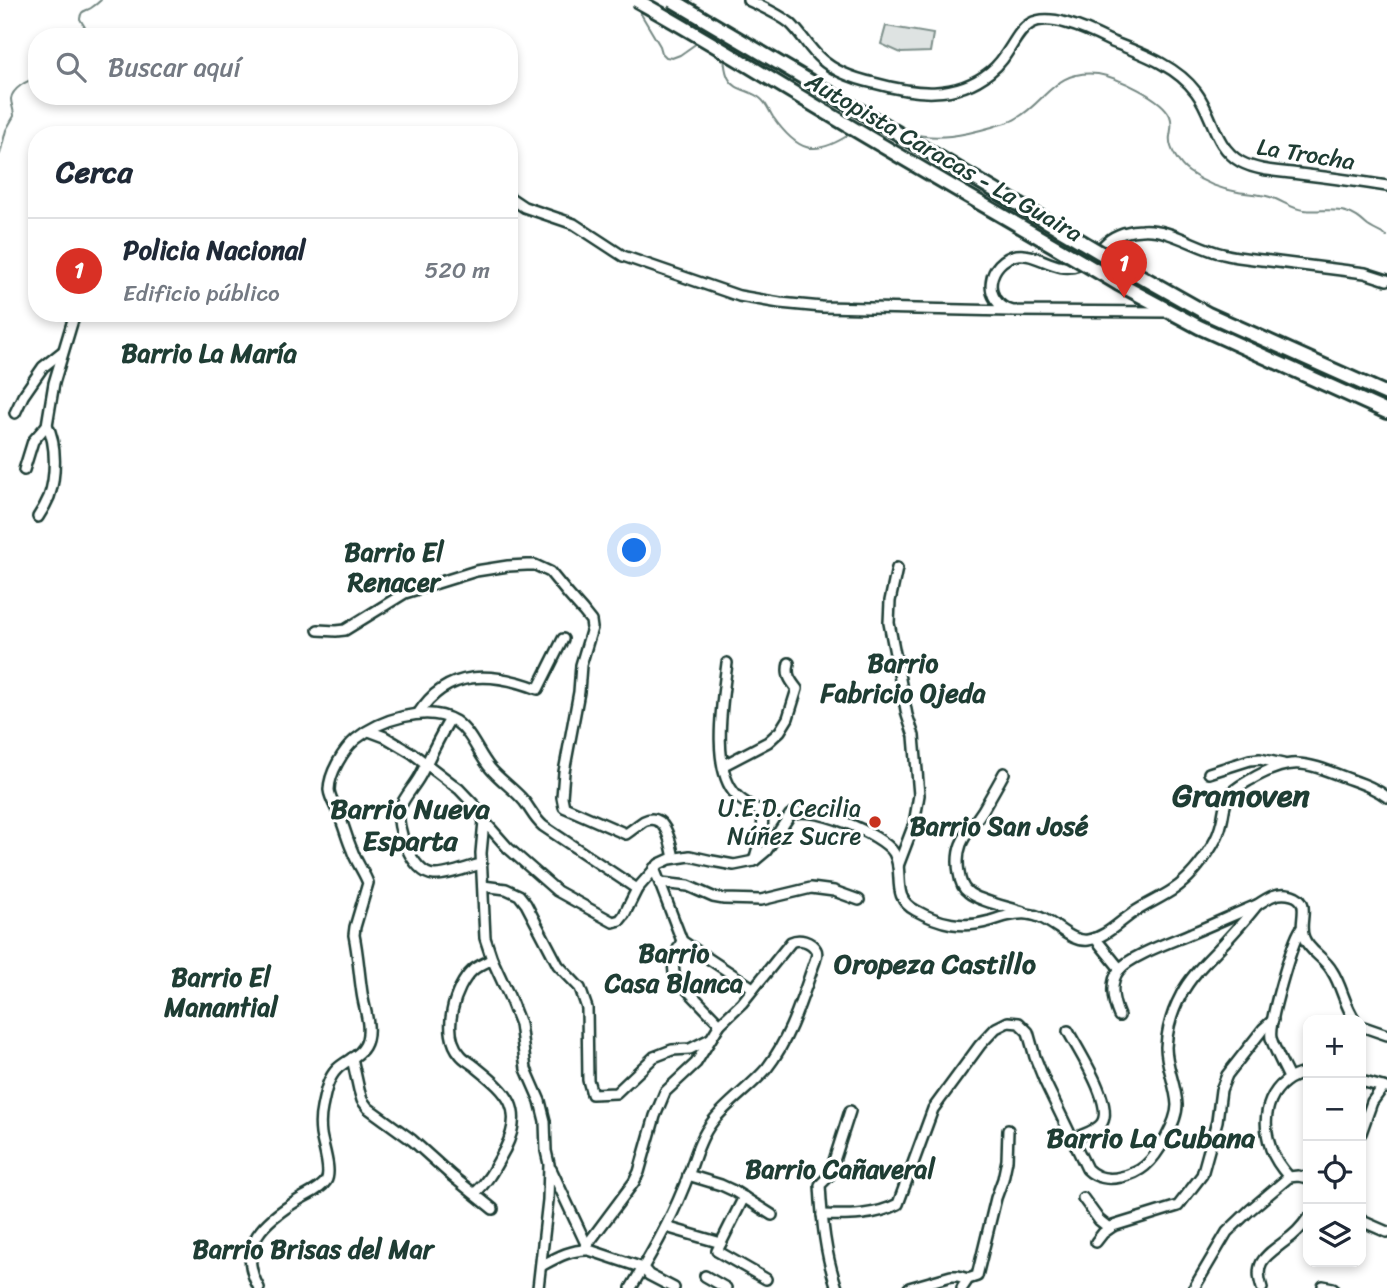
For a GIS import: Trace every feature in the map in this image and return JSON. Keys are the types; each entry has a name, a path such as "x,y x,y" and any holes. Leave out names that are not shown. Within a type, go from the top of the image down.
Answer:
{"highway":[{"name":"Autopista Caracas - La Guaira","path":"636,0 1170,312 1387,412"},
{"name":"Autopista Caracas - La Guaira","path":"672,0 1208,314 1387,394"}],"street":[{"name":"La Trocha","path":"748,0 770,10 790,24 820,58 833,68 876,84 931,93 952,91 991,72 1007,54 1018,33 1028,24 1046,20 1065,22 1142,54 1179,74 1198,94 1220,141 1239,162 1263,169 1387,186"},
{"path":"518,203 574,224 623,256 739,296 780,303 822,307 1020,312 1170,312"},
{"path":"1020,312 1002,306 992,294 992,279 1007,259 1021,255 1071,268 1091,258 1113,237 1139,230 1164,233 1228,255 1365,273 1387,280"},
{"path":"24,470 33,441 47,425 54,383 72,322"},
{"path":"15,413 43,367 64,350"},
{"path":"38,517 48,500 54,480 53,448 47,425"},
{"path":"318,630 345,629 405,593 475,571 535,565 550,572 592,624 582,665 564,772 564,807 626,834 645,821 658,821 667,831 674,858"},
{"path":"897,568 890,601 889,623 907,715 915,736 919,796 914,824 898,868"},
{"path":"418,713 433,695 473,677 510,680 538,689 563,639"},
{"path":"727,663 720,729 724,765 735,794 763,813 762,834 754,861"},
{"path":"724,765 768,742 784,726 797,689 787,673 789,663"},
{"path":"259,1288 251,1267 255,1237 283,1209 318,1189 326,1181 328,1171 321,1125 323,1106 332,1076 364,1047 368,1036 354,935 368,883 329,793 335,770 356,739 394,720 418,713 450,719 463,727 489,766 523,799 543,826 637,889"},
{"path":"450,719 399,811 399,824 412,859 426,873 433,875 481,864"},
{"path":"369,731 412,753 459,789 480,810 484,821 508,848 556,891 609,920 620,920 637,889 659,864 674,858 691,856 734,865 754,861 766,851 794,812 836,819 884,842 895,854 902,899 912,909 932,918 962,926 1028,914"},
{"path":"1209,773 1250,760 1284,765"},
{"path":"1003,773 986,805 962,839 957,858 961,881 967,892 981,899 1052,923 1072,938 1085,941 1103,935 1183,882 1212,846 1229,795 1266,771 1284,765 1302,764 1322,768 1366,784 1387,797"},
{"path":"484,821 481,864 485,937 520,1024 526,1069 542,1109 549,1164 548,1200 538,1288"},
{"path":"654,868 682,942 754,988"},
{"path":"661,883 688,886 724,900 761,900 811,888 834,891 859,900"},
{"path":"483,886 514,891 523,898 558,965 580,988 587,1008 589,1080 592,1094 616,1093 654,1057 672,1050 690,1049 711,1039"},
{"path":"1119,1016 1113,999 1114,983 1120,969 1153,949 1277,894 1298,897 1304,910 1301,929 1291,951 1271,1026 1272,1040 1289,1078"},
{"path":"822,1215 863,1214 898,1204 933,1109 980,1045 996,1028 1007,1022 1019,1023 1028,1032 1045,1082 1087,1169 1098,1177 1117,1178 1144,1167 1165,1138 1177,1105 1166,1047 1172,1017 1181,994 1206,961 1257,905"},
{"path":"1301,929 1308,945 1334,972 1352,1015"},
{"path":"1095,938 1120,969"},
{"path":"541,1266 588,1247 635,1182 665,1092 696,1063 720,1024 742,1003 791,942 801,939 816,949 817,954 785,1038 767,1068 713,1120 696,1149 666,1227 631,1288"},
{"path":"682,942 673,961 675,977 720,1024"},
{"path":"475,1193 484,1185 505,1148 513,1131 515,1117 506,1096 460,1055 452,1035 452,1013 464,981 477,967 492,959"},
{"path":"1096,1242 1109,1228 1178,1206 1202,1175 1215,1132 1221,1090 1227,1075 1273,1020"},
{"path":"1366,1028 1387,1035"},
{"path":"1068,1031 1101,1095 1105,1114 1097,1128 1073,1139"},
{"path":"352,1058 362,1100 369,1108 412,1140 493,1209"},
{"path":"1289,1177 1272,1152 1267,1127 1270,1100 1274,1092 1289,1078 1303,1074"},
{"path":"1366,1082 1385,1087 1372,1102 1366,1119"},
{"path":"837,1288 825,1243 820,1185 829,1175 850,1111"},
{"path":"909,1288 951,1276 958,1276 965,1284 976,1276 1003,1180 1008,1130"},
{"path":"549,1164 588,1247 643,1268 649,1275 674,1288"},
{"path":"688,1175 721,1185 772,1215"},
{"path":"1194,1288 1227,1232 1289,1177 1303,1177"},
{"path":"744,1197 717,1251 766,1279"},
{"path":"1083,1198 1098,1220 1109,1228"},
{"path":"1262,1288 1258,1268 1266,1255 1303,1223"},
{"path":"1366,1223 1387,1232"},
{"path":"666,1227 721,1243"},
{"path":"705,1276 726,1288"},
{"path":"654,1278 659,1288"}],"shaded area":[{"path":"886,26 933,34 930,52 901,53 881,44"}],"waterway":[{"path":"85,28 80,19 81,14 101,0"},
{"path":"638,9 666,57 680,55 697,43"},
{"path":"724,58 732,83 761,99 782,128 798,144 816,148 837,142 850,134"},
{"path":"909,133 930,137 951,136 1008,122 1027,111 1061,81 1071,76 1098,74 1138,89 1166,109 1171,121 1170,141 1173,151 1186,169 1200,179 1225,189 1270,197 1300,209 1346,212 1387,236"},
{"path":"0,154 6,130 14,116 12,95 28,82"},
{"path":"861,128 873,125"}],"place":[{"name":"Policia Nacional","path":"1124,298"},
{"name":"U.E.D. Cecilia Núñez Sucre","path":"875,822"}],"district":[{"name":"Barrio La María","path":"209,353"},
{"name":"Barrio El Renacer","path":"394,567"},
{"name":"Barrio Fabricio Ojeda","path":"903,678"},
{"name":"Gramoven","path":"1241,795"},
{"name":"Barrio Nueva Esparta","path":"410,824"},
{"name":"Barrio San José","path":"999,826"},
{"name":"Oropeza Castillo","path":"935,963"},
{"name":"Barrio Casa Blanca","path":"674,968"},
{"name":"Barrio El Manantial","path":"221,992"},
{"name":"Barrio La Cubana","path":"1151,1137"},
{"name":"Barrio Cañaveral","path":"840,1169"},
{"name":"Barrio Brisas del Mar","path":"313,1249"}]}
